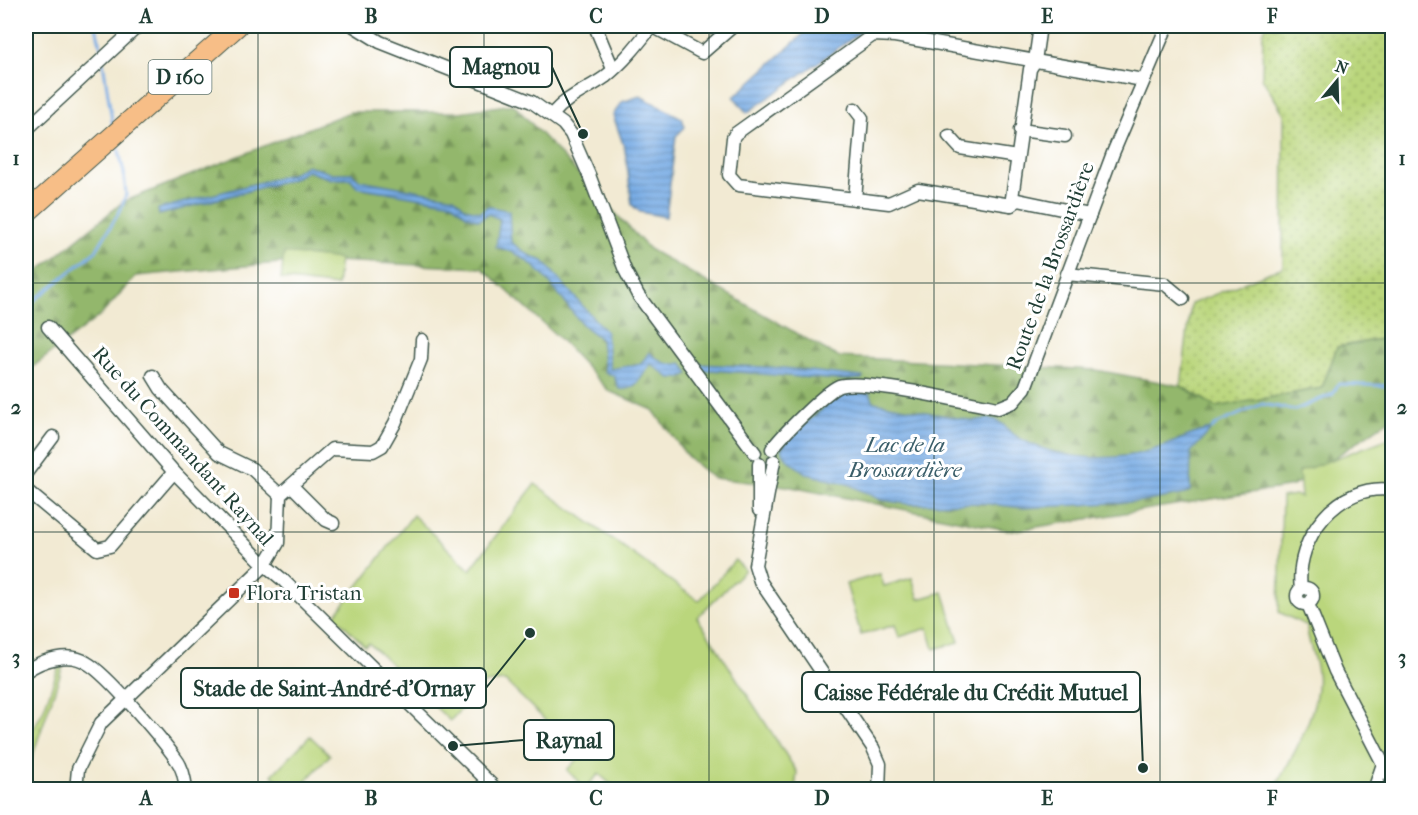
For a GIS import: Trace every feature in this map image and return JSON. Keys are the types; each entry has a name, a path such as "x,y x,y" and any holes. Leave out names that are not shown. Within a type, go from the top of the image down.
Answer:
{"main road":[{"name":"D 160","path":"26,213 237,26"}],"street":[{"path":"26,130 138,26"},
{"path":"354,26 380,42 522,98 552,115 571,134 638,295 757,458 767,466 773,455"},
{"path":"595,26 613,69"},
{"path":"552,115 568,98 629,56 652,26 702,53 733,26"},
{"path":"1011,205 1020,129 1040,26"},
{"name":"Route de la Brossardière","path":"773,455 780,439 839,386 865,384 998,408 1013,402 1025,388 1143,80 1167,26"},
{"path":"1090,216 1018,200 1011,205 918,190 889,203 738,185 729,175 735,134 873,35 895,36 1143,80"},
{"path":"855,109 862,118 855,199"},
{"path":"1020,129 1065,136"},
{"path":"949,136 960,148 1017,157"},
{"path":"1067,274 1166,284 1183,299"},
{"name":"Rue du Commandant Raynal","path":"48,327 174,472 265,565 497,789"},
{"path":"280,495 332,449 373,451 382,446 395,423 421,359 422,340"},
{"path":"76,789 78,769 101,723 265,565 278,543 280,495 252,469 219,453 161,389 153,376"},
{"path":"26,473 53,437"},
{"path":"759,535 757,458 763,446 773,455"},
{"path":"773,455 755,565 760,581 873,748 880,764 879,789"},
{"path":"26,490 97,549 110,546 174,472"},
{"path":"292,486 326,520 333,523"},
{"path":"1392,490 1381,488 1364,491 1345,500 1325,516 1312,534 1301,561 1301,589 1307,588 1313,593 1313,599 1308,604 1335,670 1392,781"},
{"path":"26,670 43,661 62,657 86,662 124,699 176,758 185,779 186,789"},
{"path":"1374,789 1383,764"}],"green space":[{"path":"1266,26 1392,26 1392,337 1337,347 1322,388 1216,407 1181,386 1191,304 1283,267 1284,114 1262,78 1263,32"},
{"path":"513,104 649,249 838,357 1096,370 1181,386 1216,407 1322,388 1337,347 1392,337 1392,418 1293,486 1012,531 786,486 713,478 687,456 653,410 609,391 557,336 482,268 313,260 136,276 102,314 26,372 26,281 123,202 350,112 460,112"},
{"path":"284,253 340,259 337,286 281,279"},
{"path":"1392,437 1392,789 1273,790 1304,733 1315,701 1317,686 1316,666 1307,626 1279,612 1282,497 1295,495 1301,497 1299,472"},
{"path":"535,484 699,601 735,560 745,570 697,617 797,772 795,789 616,789 599,774 585,788 567,770 581,755 505,681 485,683 450,721 369,643 365,646 341,622 333,618 413,515 470,570"},
{"path":"880,574 884,586 912,578 919,599 943,592 959,642 934,649 928,628 899,637 895,625 861,635 846,584"},
{"path":"59,666 63,666 26,775 26,742 43,711"},
{"path":"310,736 330,755 298,789 287,789 272,775"}],"water":[{"path":"812,26 869,26 747,113 734,97"},
{"path":"640,96 682,118 685,127 676,136 666,217 640,212 632,205 625,150 613,115 622,102"},
{"path":"307,165 332,173 352,173 360,180 454,197 466,208 480,212 488,206 509,211 511,242 529,255 543,261 606,332 610,369 641,364 649,352 664,363 682,363 689,374 679,378 670,378 651,364 635,385 619,389 614,376 605,372 601,340 583,325 546,278 535,268 511,252 496,247 500,219 488,214 479,220 466,215 452,203 357,187 351,179 331,179 307,171 293,179 159,215 158,209 291,174"},
{"path":"698,364 784,368 863,377 862,379 838,380 711,370 700,373 695,366"},
{"name":"Lac de la Brossardière","path":"850,391 870,393 874,402 973,421 997,420 1021,439 1035,446 1083,457 1105,458 1138,454 1212,429 1191,452 1190,491 1185,494 1147,501 1023,508 982,503 908,504 881,500 848,484 807,474 788,460 781,449 792,435 840,395"}],"waterway":[{"path":"96,26 102,53"},
{"path":"103,62 113,127"},
{"path":"26,307 96,251 121,209 126,195 117,142"},
{"path":"1212,429 1217,424 1262,404 1295,410 1333,394 1338,384 1392,386"}],"place":[{"name":"Magnou","path":"583,134"},
{"name":"Flora Tristan","path":"234,593"},
{"name":"Stade de Saint-André-d'Ornay","path":"530,633"},
{"name":"Raynal","path":"453,746"},
{"name":"Caisse Fédérale du Crédit Mutuel","path":"1143,768"}]}
